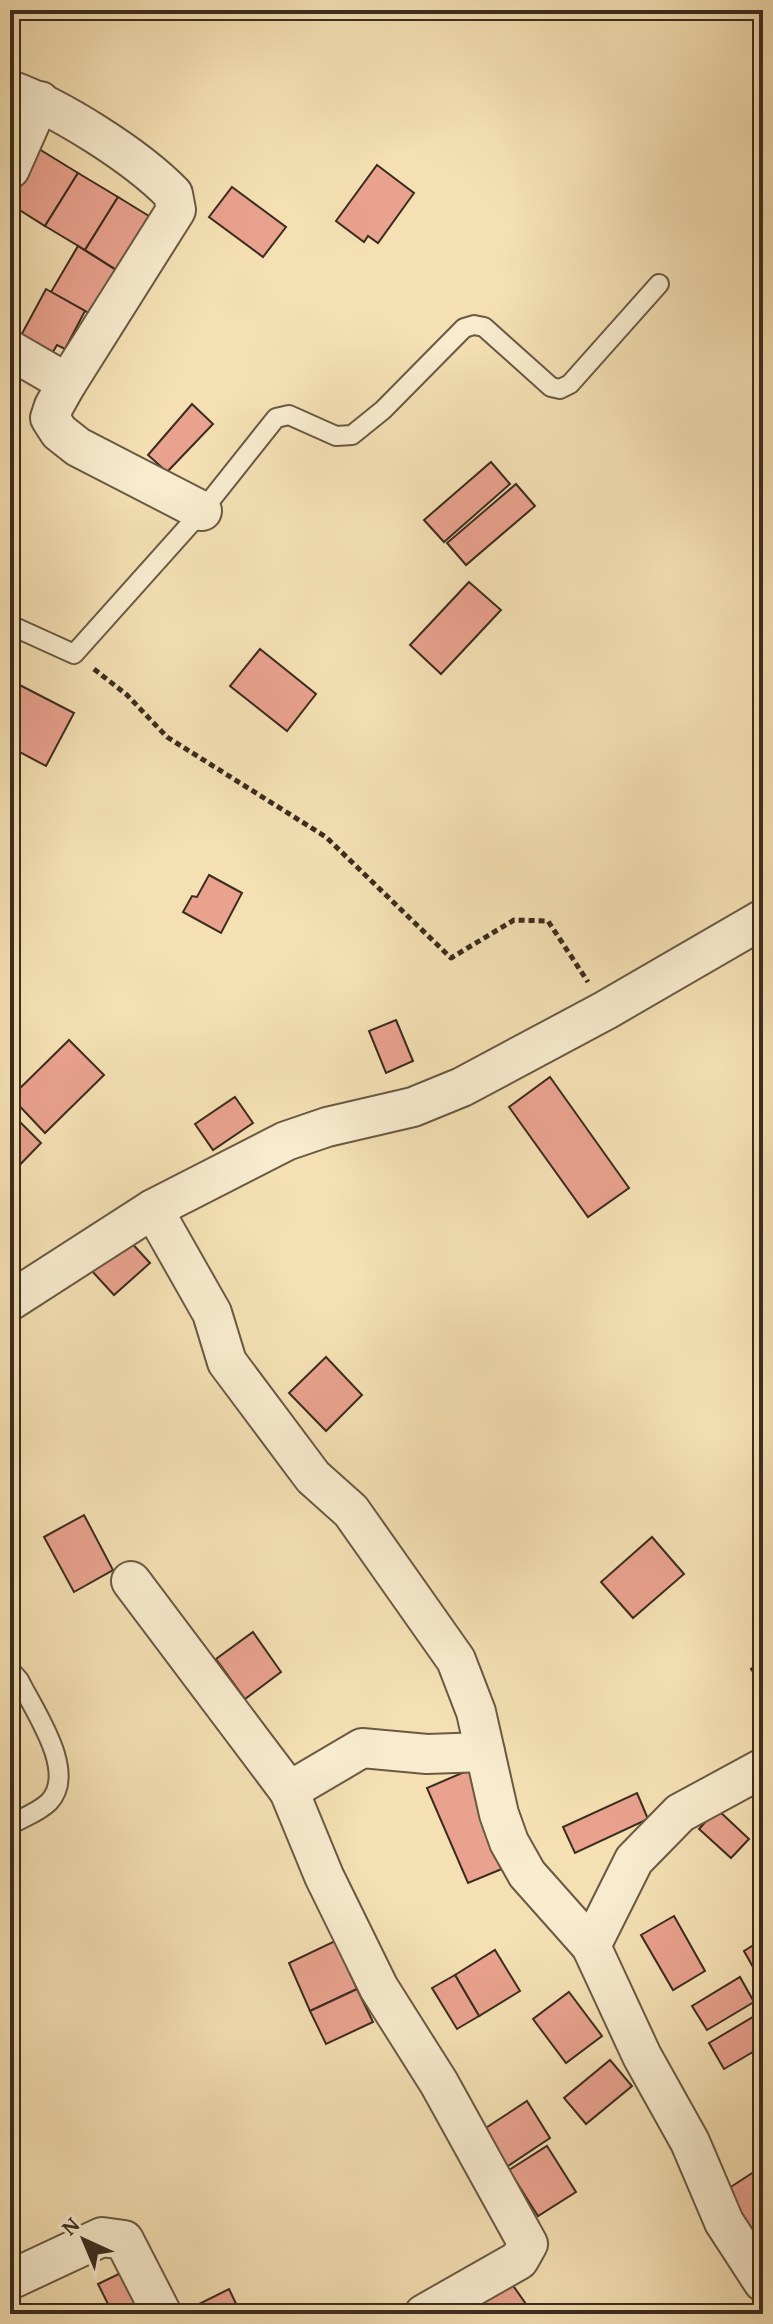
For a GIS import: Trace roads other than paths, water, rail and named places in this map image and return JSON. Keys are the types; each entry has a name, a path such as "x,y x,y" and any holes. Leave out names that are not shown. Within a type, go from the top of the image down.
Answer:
{"street":[{"path":"10,169 25,96 102,139 173,194 176,210 67,383 50,418 59,432 78,447 202,511"},
{"path":"10,350 67,383"},
{"path":"10,1301 153,1209 286,1141 327,1127 413,1107 462,1087 606,1010 763,919"},
{"path":"153,1209 212,1313 227,1362 313,1477 351,1511 456,1660 476,1712 499,1814 509,1842 527,1874 591,1946 642,2056 690,2142 724,2222 763,2282"},
{"path":"131,1581 289,1791 324,1876 379,1988 439,2083 528,2244 519,2260 424,2314"},
{"path":"289,1791 362,1748 427,1754 485,1752"},
{"path":"591,1946 634,1860 680,1813 763,1768"},
{"path":"10,2280 102,2237 124,2240 162,2314"}],"lane":[{"path":"10,625 74,654 202,511 276,418 289,415 336,436 352,435 383,410 464,328 474,325 484,327 551,387 560,389 570,384 659,284"},
{"path":"10,1670 19,1680 59,1760 58,1788 48,1804 10,1825"}]}
